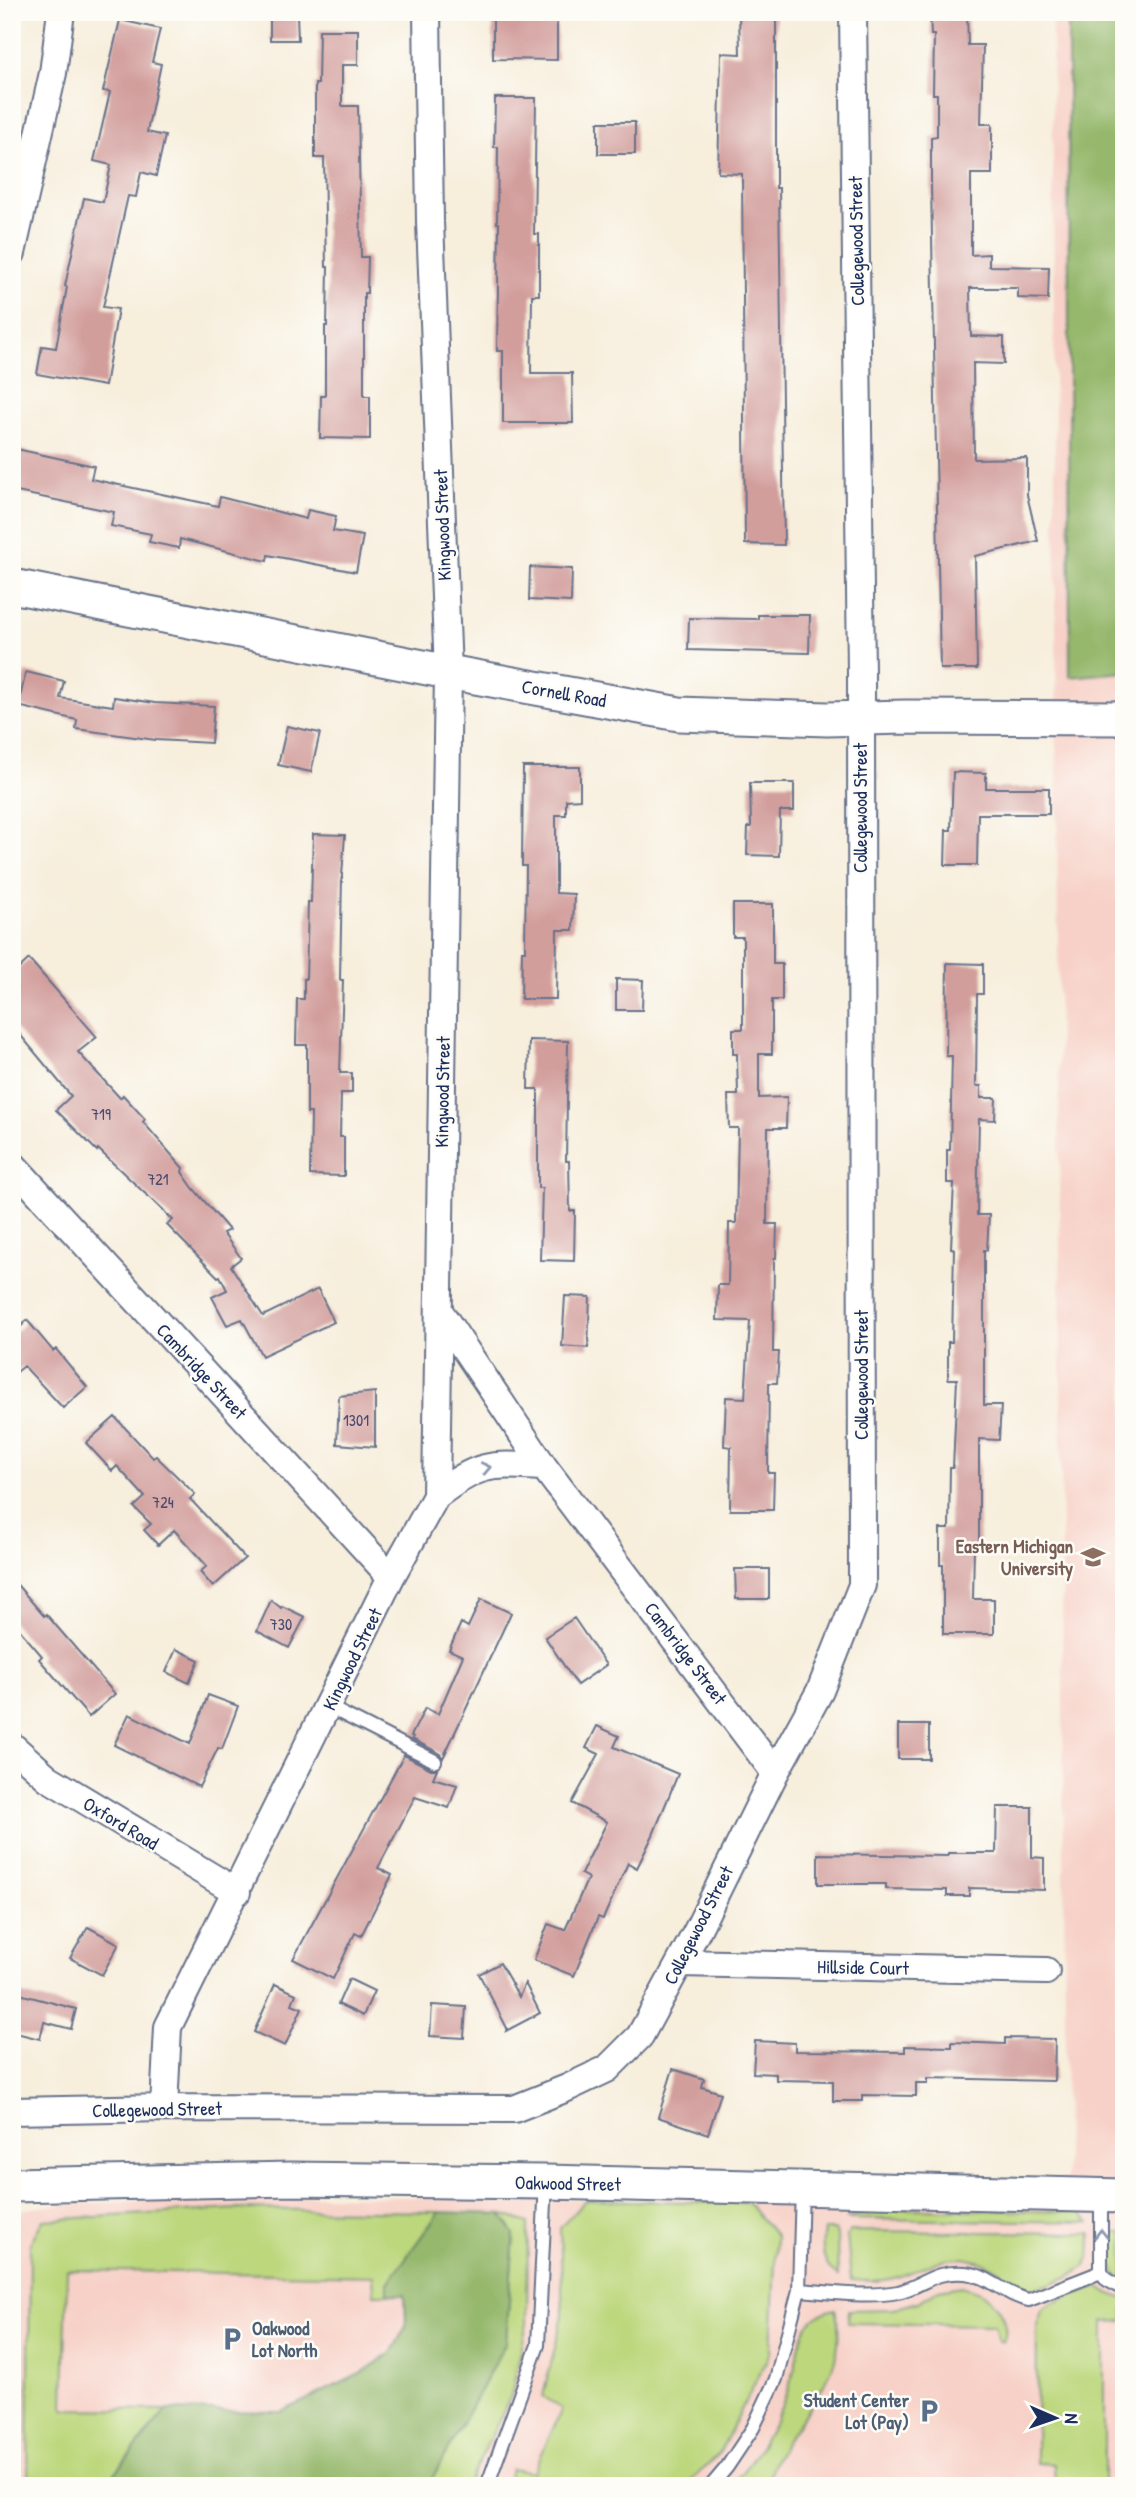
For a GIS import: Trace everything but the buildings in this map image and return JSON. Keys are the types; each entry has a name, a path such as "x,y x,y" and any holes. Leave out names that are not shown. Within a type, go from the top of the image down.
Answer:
{"street":[{"path":"12,253 53,73 61,12"},
{"name":"Kingwood Street","path":"164,2108 168,2027 391,1577 436,1496 448,672 430,222 427,12"},
{"name":"Collegewood Street","path":"12,2111 164,2108 514,2109 607,2069 640,2036 820,1691 862,1585 861,717 853,12"},
{"name":"Cornell Road","path":"12,586 448,672 679,714 827,719 1124,718"},
{"name":"Cambridge Street","path":"12,1164 391,1577"},
{"name":"Cambridge Street","path":"440,1312 544,1467 775,1773"},
{"path":"436,1496 477,1469 501,1465 544,1467"},
{"name":"Oxford Road","path":"12,1746 48,1779 237,1892"},
{"name":"Hillside Court","path":"680,1963 1046,1971"},
{"name":"Oakwood Street","path":"12,2185 290,2179 545,2182 1112,2196"}],"lane":[{"path":"328,1707 435,1761"},
{"path":"486,2486 538,2344 545,2182"},
{"path":"711,2486 753,2428 776,2379 799,2290 802,2188"},
{"path":"1112,2196 1101,2272 1107,2280 1124,2289"},
{"path":"799,2290 885,2294 909,2288 942,2273 968,2273 989,2280 1003,2291 1021,2298 1035,2298 1101,2272"}],"shaded area":[{"name":"Eastern Michigan University","path":"1052,12 1124,12 1124,2486 12,2486 12,2211 47,2206 241,2195 634,2200 1066,2179"}],"green space":[{"path":"1068,12 1124,12 1124,672 1070,677"},
{"path":"585,2200 748,2203 776,2236 771,2351 720,2452 686,2486 506,2486 511,2469 533,2473 562,2409 543,2396 563,2315 560,2228"},
{"path":"877,2208 1080,2212 1090,2222 846,2219"},
{"path":"236,2209 439,2212 388,2283 388,2294 374,2294 373,2276 67,2270 64,2409 166,2410 105,2486 28,2486 30,2243 43,2220"},
{"path":"439,2212 501,2214 514,2234 506,2342 428,2486 105,2486 166,2410 281,2412 360,2374 391,2353 406,2326 405,2295 388,2294 388,2283"},
{"path":"501,2214 528,2223 527,2323 511,2396 467,2486 428,2486 506,2342 514,2234"},
{"path":"824,2230 835,2230 837,2235 838,2276 829,2267 824,2256"},
{"path":"850,2231 1091,2233 1091,2249 1086,2264 1075,2273 1036,2288 1022,2288 990,2265 960,2258 942,2260 889,2279 851,2280 847,2236"},
{"path":"1110,2233 1124,2233 1124,2280 1112,2266"},
{"path":"962,2286 983,2293 994,2304 1004,2323 1003,2342 998,2340 994,2325 848,2323 849,2310 893,2309 918,2302 938,2290"},
{"path":"1098,2286 1124,2299 1124,2321 1104,2322 1104,2486 1055,2486 1054,2464 1036,2463 1037,2325 1042,2310 1050,2304"},
{"path":"835,2309 839,2335 835,2359 826,2381 774,2463 766,2486 730,2486 759,2449 775,2421 794,2371 805,2330 820,2314"}],"place":[{"name":"Eastern Michigan University","path":"1093,1557"},
{"name":"Oakwood Lot North","path":"232,2339"},
{"name":"Student Center Lot (Pay)","path":"929,2411"}]}
